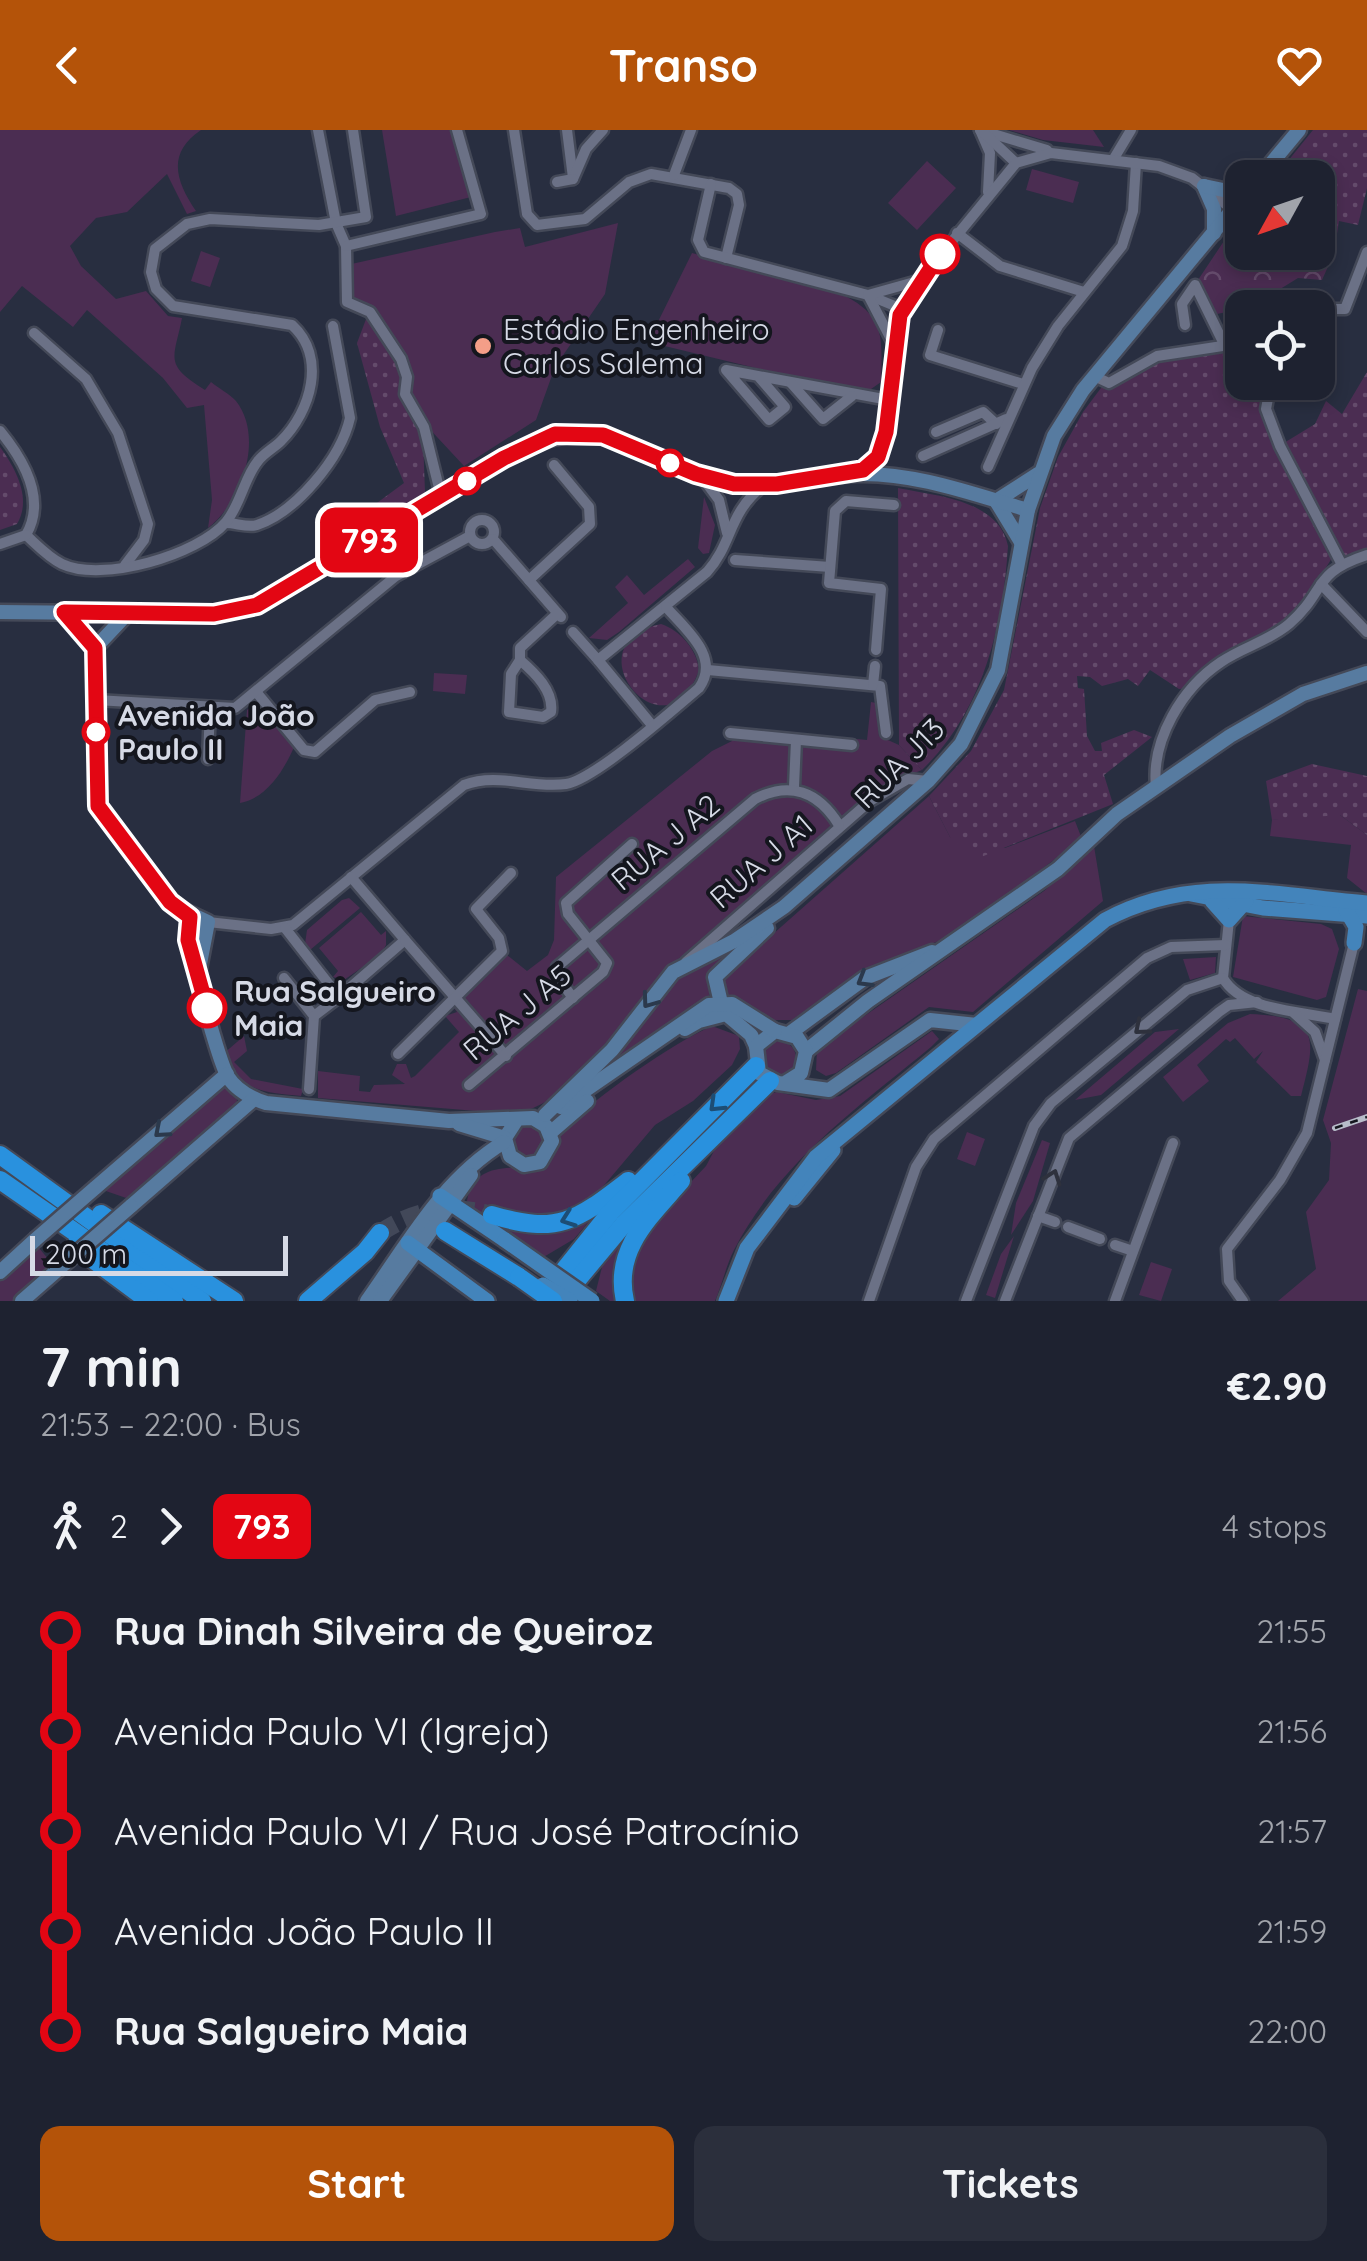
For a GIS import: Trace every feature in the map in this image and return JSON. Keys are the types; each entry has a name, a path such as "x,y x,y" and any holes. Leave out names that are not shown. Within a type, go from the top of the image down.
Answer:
{"highway":[{"path":"540,1301 589,1237 756,1066"},
{"path":"445,1230 556,1301 612,1236 726,1120 778,1082"},
{"path":"625,1301 623,1266 632,1239 726,1120"},
{"path":"492,1214 537,1226 570,1221 676,1144"},
{"path":"0,1155 202,1301"},
{"path":"0,1180 174,1301"},
{"path":"44,1187 95,1210 234,1301"},
{"path":"32,1204 91,1259 149,1301"},
{"path":"308,1301 382,1238"}],"main road":[{"path":"1275,160 1299,130"},
{"path":"1214,232 1214,209 1204,186 1225,188"},
{"name":"RUA J13","path":"540,1117 612,1050 660,986 683,965 734,941 784,906 928,780 970,730 992,686 1038,474 1063,420 1094,376 1225,219"},
{"path":"0,612 225,613 268,600 532,442 571,432 610,437 702,476 734,484 763,485 852,474 909,477 1028,510"},
{"path":"996,501 1038,474"},
{"path":"996,501 1022,542"},
{"path":"64,612 95,648 98,806 170,902 190,917 208,922 199,969"},
{"path":"95,648 128,613"},
{"path":"804,1068 806,1051 846,1016 1058,870 1118,814 1156,787 1264,714 1332,683 1367,674"},
{"path":"726,1301 738,1265 768,1216 816,1157 1106,920 1143,901 1214,888 1335,908 1359,916 1354,943"},
{"path":"1187,892 1212,901 1242,904 1335,908 1367,903"},
{"path":"1212,901 1229,920 1257,894"},
{"name":"RUA J13","path":"722,1003 715,976 780,917 784,906"},
{"path":"1335,908 1354,943"},
{"path":"190,917 188,940 227,1074 254,1100 449,1120 516,1121 540,1117 572,1102 692,1014 722,1003 782,1032 806,1051"},
{"path":"1354,943 1367,929"},
{"path":"756,1046 865,978 947,946"},
{"path":"550,1133 699,1020 726,1014 751,1035 756,1046 756,1066 778,1082 813,1090 835,1088 925,1022 935,1019 977,1026"},
{"path":"925,1022 941,1026 956,1043"},
{"path":"948,1024 956,1043"},
{"path":"804,1068 835,1088"},
{"path":"778,1082 804,1068"},
{"path":"0,1272 227,1074"},
{"path":"22,1301 254,1100"},
{"path":"449,1120 506,1145 524,1164 540,1162 550,1150 550,1133 540,1117"},
{"path":"444,1199 506,1145 516,1121"},
{"path":"380,1301 412,1246 469,1164 476,1144 465,1126"},
{"path":"736,1301 755,1253 839,1142"},
{"path":"469,1164 506,1145"},
{"path":"444,1199 592,1301"},
{"path":"0,1256 35,1240"},
{"path":"412,1246 487,1301"},
{"path":"367,1301 412,1246"},
{"path":"519,1276 570,1301"}],"street":[{"path":"318,130 336,222 346,246 348,302 370,312 402,359 407,376 405,394 424,427 441,496"},
{"path":"26,535 63,565 100,569 181,554 226,523 256,462 283,439 308,405 311,353 304,336 292,325 194,312 164,300 151,272 156,249 186,224 210,220 336,222 366,217 353,130"},
{"path":"346,246 481,214 457,130"},
{"path":"514,130 527,214 533,223 544,227 580,221 596,213 636,178 674,175 733,190 739,201 726,258"},
{"path":"566,130 573,179"},
{"path":"573,179 586,148 603,130"},
{"path":"674,175 691,130"},
{"path":"980,130 1058,153 1174,170 1225,197"},
{"path":"980,130 1016,163"},
{"path":"980,130 990,153 988,193"},
{"path":"1113,160 1131,130"},
{"path":"852,474 868,467 880,452 893,344 902,308 918,281 1016,163 1036,155 1058,153"},
{"path":"988,468 1001,421 1023,384 1130,230 1136,163"},
{"path":"557,182 573,179"},
{"path":"711,184 698,244 708,254 868,295 902,308"},
{"path":"956,232 1000,266 1084,292"},
{"path":"1335,308 1345,308 1367,252"},
{"path":"868,295 918,281"},
{"path":"1094,376 1109,382 1157,356 1224,346 1194,285 1182,304 1185,325"},
{"path":"868,295 893,344"},
{"path":"226,523 251,528 276,517 298,497 346,433 350,418 333,326"},
{"path":"938,330 930,355 1023,384"},
{"path":"34,333 86,380 103,404 127,456 148,524 144,540 125,565"},
{"path":"758,376 785,407 769,420 726,370 889,400"},
{"path":"791,383 823,420 852,396"},
{"path":"1268,400 1266,409 1280,446 1341,563"},
{"path":"936,432 983,412 1001,421"},
{"path":"923,456 1001,421"},
{"path":"0,431 20,456 31,483 34,514 26,535"},
{"path":"529,580 590,524 589,507 554,466"},
{"path":"702,476 719,500 727,532"},
{"path":"598,660 714,565 740,506 763,485"},
{"path":"876,650 882,588 829,583 837,505 846,500 894,504"},
{"path":"470,536 472,524 485,520 493,526 492,539 560,616 520,648 520,660 511,674 509,712 544,717 552,704 548,690 520,660"},
{"path":"0,544 26,535"},
{"path":"470,536 482,544 492,539"},
{"path":"96,700 235,708 396,576 470,536"},
{"path":"144,540 154,560"},
{"path":"1156,787 1156,752 1186,698 1218,663 1288,624 1321,584 1326,572 1367,554"},
{"path":"735,560 830,568"},
{"path":"1321,584 1367,632"},
{"path":"208,922 285,928 464,785 487,779 574,782 595,771 700,688 708,670 701,649 666,607"},
{"path":"573,632 651,724"},
{"path":"873,686 874,666"},
{"path":"708,670 880,686 886,733"},
{"path":"257,693 304,750 314,752 375,700 410,692"},
{"path":"208,759 210,708"},
{"path":"730,733 852,745"},
{"path":"796,740 794,787 813,796 839,825"},
{"name":"RUA J A1","path":"683,965 839,825 892,786 908,779 928,780"},
{"name":"RUA J A2","path":"573,998 557,976 558,967 755,799 774,790 794,787"},
{"name":"RUA J A5","path":"469,1085 573,998 607,963 568,914 566,903 632,844"},
{"path":"398,1054 502,950 499,938 476,909 511,872"},
{"path":"351,877 506,1056"},
{"path":"1229,920 1223,978 1232,990 1257,1002 1334,1019"},
{"path":"285,928 340,997"},
{"path":"314,1016 404,940"},
{"path":"1243,1301 1229,1281 1227,1249 1294,1159 1306,1133 1354,943"},
{"path":"869,1301 916,1167 934,1139 1148,958 1171,948 1226,945"},
{"path":"284,978 314,1016 309,1089"},
{"path":"966,1301 1034,1126 1052,1103 1187,990 1223,978"},
{"path":"1005,1301 1070,1138 1229,1005 1257,1002"},
{"path":"1289,1010 1315,1032 1325,1061"},
{"path":"1114,1301 1173,1143"},
{"path":"1038,1216 1054,1222"},
{"path":"1068,1227 1100,1240"},
{"path":"1116,1245 1133,1252"}],"green space":[{"path":"0,130 201,130 183,148 178,168 183,188 196,211 187,214 167,174 127,212 96,218 70,246 81,266 116,299 146,291 168,316 182,318 175,352 177,367 205,390 211,382 227,393 244,416 249,451 245,469 230,503 208,528 212,500 204,405 187,408 163,378 87,310 73,327 22,286 0,312"},
{"path":"382,130 452,130 471,197 396,216"},
{"path":"1009,130 1093,130 1104,147 1043,140"},
{"path":"1313,130 1367,130 1367,188 1358,225 1339,221 1335,247 1335,160 1289,160"},
{"path":"927,161 956,188 917,230 888,203"},
{"path":"1032,169 1079,182 1073,203 1026,190"},
{"name":"Estádio Engenheiro Carlos Salema","path":"618,223 605,294 555,367 536,420 464,466 424,423 373,313 350,302 347,265 520,228 525,247"},
{"path":"1225,240 1225,270 1326,270 1322,280 1298,278 1279,290 1225,290 1225,312 1212,315 1196,283"},
{"path":"201,251 220,258 210,287 191,281"},
{"path":"692,253 839,293 854,301 878,328 881,382 864,394 648,342"},
{"path":"368,314 398,360 403,399 423,440 425,492 330,552 324,542 404,483 380,427 357,343"},
{"path":"1225,351 1225,400 1266,400 1279,446 1315,424 1326,401 1342,414 1367,372 1367,555 1341,563 1304,497 1332,558 1304,602 1282,624 1188,688 1179,689 1150,670 1138,686 1128,679 1102,686 1090,677 1077,676 1078,688 1084,689 1087,736 1095,751 1102,751 1101,743 1134,730 1152,737 1104,775 1113,804 976,859 950,837 929,796 971,751 1004,690 1040,508 1058,457 1104,384 1171,357"},
{"path":"0,447 16,474 23,505 17,524 0,530"},
{"path":"898,488 948,498 980,510 1002,531 1008,546 1001,607 986,667 960,722 922,770 899,745"},
{"path":"704,497 715,525 709,553 703,554 698,548"},
{"path":"688,559 695,567 619,632 607,640 589,638 628,603 615,587 627,575 644,595"},
{"path":"661,624 686,642 699,670 684,696 666,705 648,702 632,689 623,672 623,652 634,635"},
{"path":"434,673 467,675 465,694 433,691"},
{"path":"871,702 876,703 879,736 899,745 922,770 853,809 681,957 652,985 602,1051 564,1090 514,1114 318,1098 318,1071 360,1076 359,1091 370,1092 374,1085 405,1084 392,1075 397,1064 406,1064 411,1078 415,1076 459,1032 445,1016 457,1012 450,1003 502,951 527,971 548,955 554,940 556,877 712,751 732,741 733,727 867,740"},
{"path":"255,704 294,747 280,774 266,789 240,803 247,710"},
{"path":"1312,764 1367,776 1367,835 1340,815 1272,820 1266,781"},
{"path":"929,796 950,837 1005,848 1075,821 1082,839 952,936 863,970 792,1020 768,1020 740,1000 725,997 721,980"},
{"path":"1340,815 1367,835 1367,894 1347,878 1351,845 1270,836 1272,820"},
{"path":"1094,846 1103,901 973,1012 929,1007 836,1073 826,1076 816,1070 817,1049 1044,891"},
{"path":"349,898 360,908 310,950 305,944 307,930"},
{"path":"361,912 381,935 386,931 386,945 380,955 344,980 333,977 338,971 319,948"},
{"path":"1243,916 1321,924 1332,929 1339,949 1326,997 1317,1000 1233,977"},
{"path":"735,947 712,969 709,997 580,1091 671,978"},
{"path":"1216,957 1215,973 1190,980 1183,959"},
{"path":"1358,989 1367,991 1367,1301 1278,1301 1316,1269 1306,1212 1329,1180 1331,1143 1323,1120"},
{"path":"1250,1014 1290,1020 1308,1034 1309,1059 1301,1096 1291,1096 1256,1062 1263,1051 1254,1059 1235,1038 1230,1042 1226,1039 1197,1065 1209,1081 1183,1102 1163,1077 1228,1023"},
{"path":"712,1026 739,1036 740,1049 732,1065 693,1101 655,1125 595,1196 577,1211 521,1230 563,1231 591,1219 574,1239 542,1258 475,1213 467,1201 478,1179 496,1169 543,1167 565,1128 579,1115 656,1058"},
{"path":"1179,1029 1101,1095 1075,1100 1155,1032"},
{"path":"932,1031 939,1039 931,1047 848,1115 773,1190 734,1250 715,1301 631,1301 635,1249 644,1242 639,1237 706,1166 724,1132 762,1096 777,1092 816,1100 840,1096"},
{"path":"244,1036 247,1051 234,1062 251,1079 303,1089 301,1096 254,1088 236,1076 223,1054"},
{"path":"779,1041 791,1046 796,1058 791,1070 779,1075 767,1070 762,1058 767,1046"},
{"path":"224,1086 238,1094 236,1106 129,1199 103,1190"},
{"path":"528,1125 539,1130 544,1141 539,1152 528,1157 517,1152 512,1141 517,1130"},
{"path":"967,1132 985,1139 975,1166 957,1159"},
{"path":"1042,1140 1050,1143 1033,1201 1011,1235 1016,1203"},
{"path":"1014,1236 995,1298 986,1295 1001,1254"},
{"path":"620,1241 615,1288 619,1301 610,1301 596,1291 603,1263"},
{"path":"39,1248 54,1266 14,1301 0,1301 0,1281"},
{"path":"1151,1262 1172,1269 1161,1301 1139,1295"}],"tunnel":[{"path":"380,1233 433,1211 492,1215"}],"railway":[{"path":"1335,1128 1367,1117"}],"bus line":[{"name":"793","path":"207,1008 188,940 190,917 170,902 98,806 94,792 95,648 64,612 214,614 257,605 504,458 555,434 603,435 696,474 734,484 777,484 858,472 875,460 885,440 893,344 900,315 909,294 940,254"}],"place":[{"name":"Estádio Engenheiro Carlos Salema","path":"483,346"},
{"name":"Avenida João Paulo II","path":"96,732"},
{"name":"Rua Salgueiro Maia","path":"207,1008"}]}
